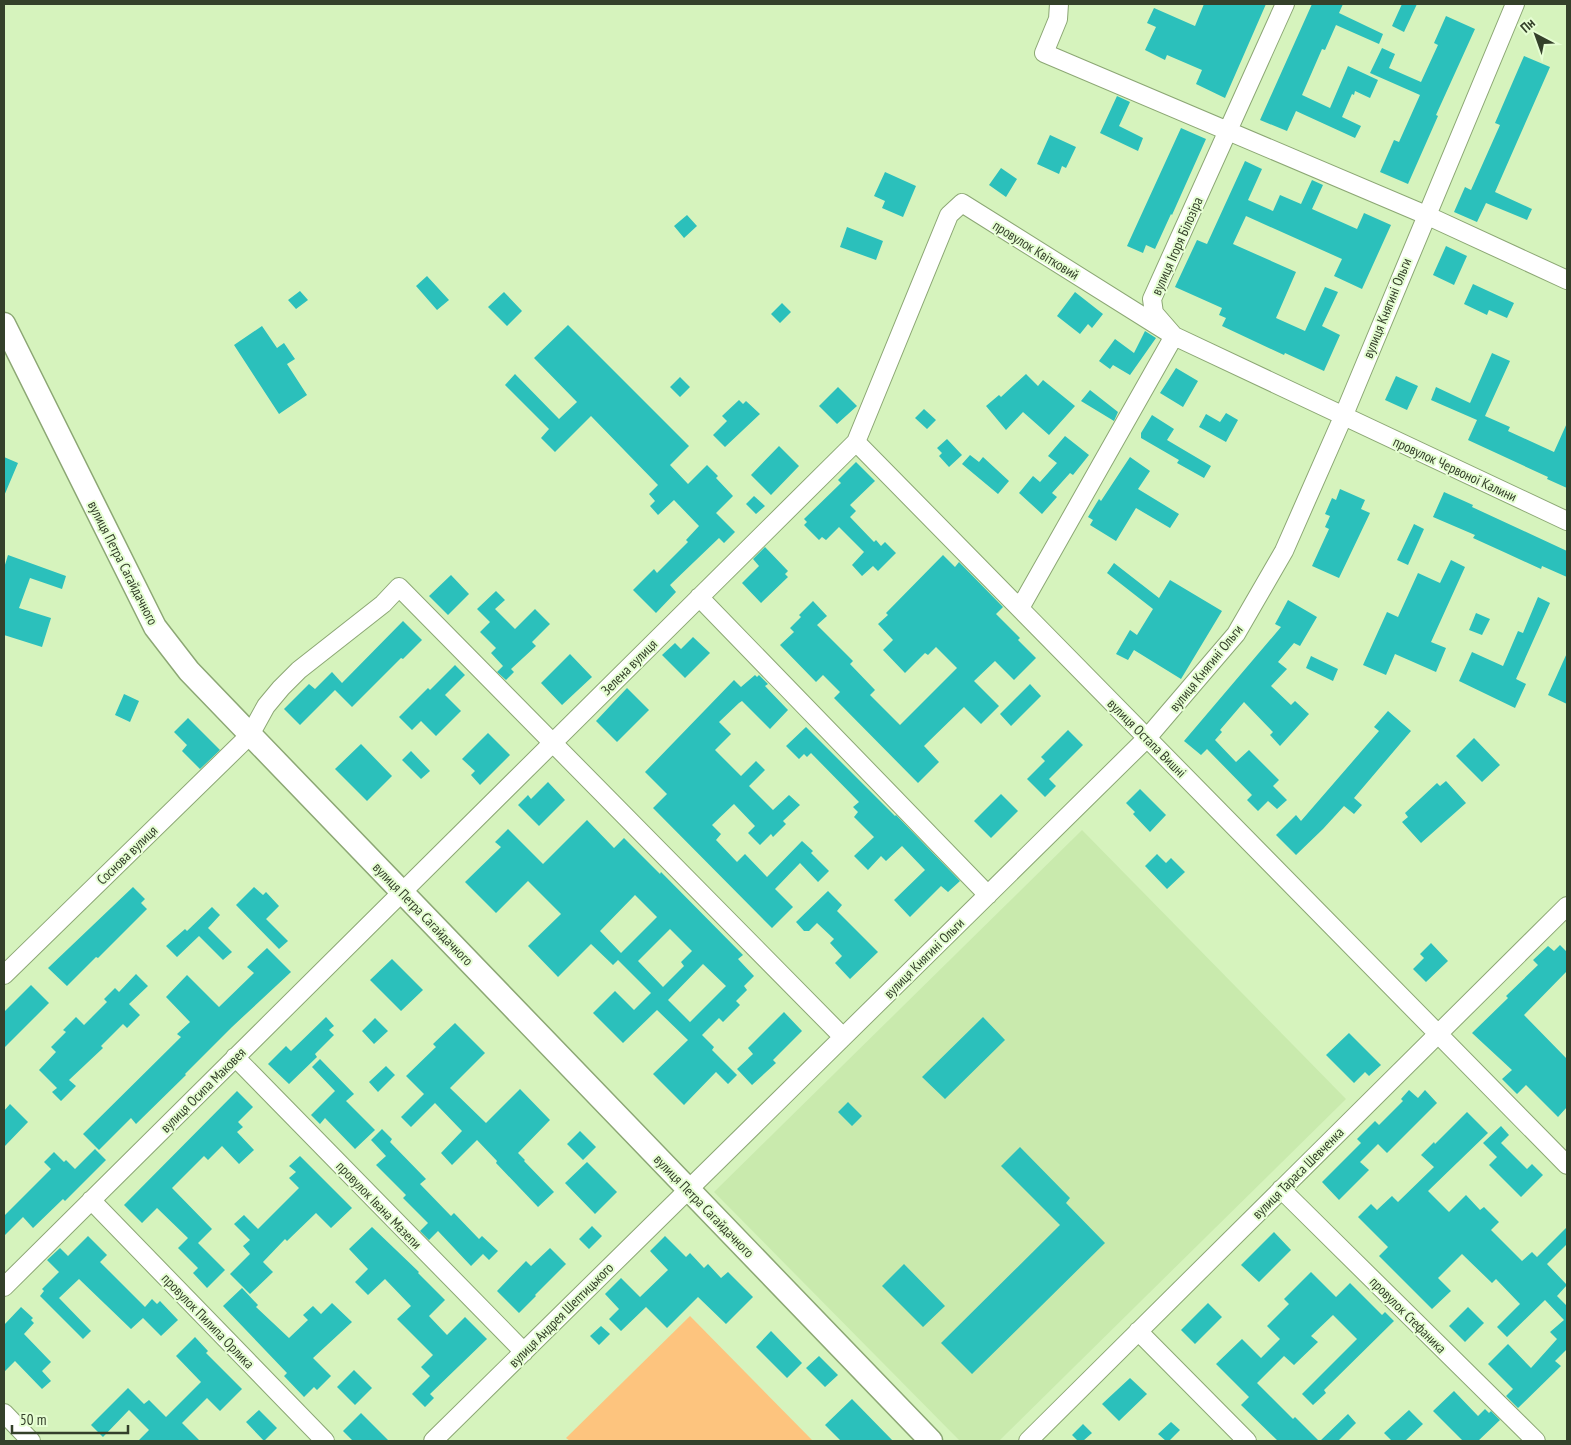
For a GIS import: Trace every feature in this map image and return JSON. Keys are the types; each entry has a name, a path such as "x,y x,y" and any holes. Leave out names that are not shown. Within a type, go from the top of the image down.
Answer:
{"street":[{"path":"1059,4 1058,19 1044,53 1426,215 1567,280"},
{"name":"вулиця Ігоря Білозіра","path":"1174,336 1154,313 1152,299 1285,4"},
{"name":"вулиця Княгині Ольги","path":"689,1189 1147,738 1236,634 1284,551 1515,4"},
{"name":"провулок Квітковий","path":"856,442 949,215 962,203 1174,336 1342,417"},
{"name":"вулиця Петра Сагайдачного","path":"4,324 155,627 189,671 931,1441"},
{"path":"1020,608 1174,336"},
{"name":"провулок Червоної Калини","path":"1342,417 1567,521"},
{"name":"Зелена вулиця","path":"402,892 856,442"},
{"name":"вулиця Остапа Вишні","path":"856,442 1567,1165"},
{"name":"Соснова вулиця","path":"4,975 250,735 266,706 280,688 299,670 362,621 399,588 552,743"},
{"path":"699,597 988,895"},
{"path":"552,743 843,1037"},
{"name":"вулиця Осипа Маковея","path":"4,1287 402,892"},
{"name":"вулиця Тараса Шевченка","path":"1028,1441 1567,906"},
{"name":"провулок Івана Мазепи","path":"235,1057 524,1352"},
{"name":"вулиця Андрея Шептицького","path":"433,1441 689,1189"},
{"name":"провулок Стефаника","path":"1281,1189 1536,1441"},
{"name":"провулок Пилипа Орлика","path":"91,1200 325,1441"},
{"path":"1138,1332 1247,1441"},
{"path":"4,1413 31,1441"}],"shaded area":[{"path":"1082,830 1346,1099 999,1441 960,1441 714,1192"},
{"path":"690,1316 813,1441 570,1441 566,1438"}],"building":[{"path":"1204,4 1266,4 1225,98 1196,84 1202,70 1167,55 1165,60 1145,50 1156,27 1147,23 1154,8 1195,26"},
{"path":"1312,4 1343,4 1339,13 1383,34 1379,44 1336,25 1325,50 1322,49 1302,95 1330,108 1348,66 1378,80 1370,98 1355,91 1354,95 1352,94 1342,117 1361,126 1355,138 1296,111 1287,131 1260,120"},
{"path":"1402,4 1417,4 1404,32 1392,26"},
{"path":"1446,16 1475,29 1436,115 1438,116 1408,184 1380,172 1394,140 1399,142 1420,95 1370,73 1382,48 1395,54 1389,68 1421,82 1438,45 1434,43"},
{"path":"1524,56 1550,67 1495,192 1532,209 1527,220 1486,203 1477,222 1454,212 1465,187 1471,190 1500,125 1495,123"},
{"path":"1117,96 1130,102 1119,126 1143,138 1138,151 1100,133"},
{"path":"1181,128 1206,139 1155,249 1146,245 1143,253 1127,246"},
{"path":"1050,135 1076,147 1066,168 1062,166 1059,174 1037,164"},
{"path":"1245,161 1262,169 1248,200 1273,211 1280,195 1301,204 1312,180 1323,185 1312,209 1357,229 1364,213 1391,225 1362,289 1334,276 1342,259 1246,216 1233,244 1296,272 1276,318 1305,331 1325,287 1338,292 1322,326 1340,335 1324,371 1285,353 1284,355 1222,326 1226,318 1219,315 1222,308 1175,287 1197,240 1207,244"},
{"path":"1001,168 1017,179 1006,197 989,185"},
{"path":"885,172 916,186 903,217 882,208 885,201 874,196"},
{"path":"687,215 697,226 684,238 674,226"},
{"path":"847,227 883,241 876,260 840,247"},
{"path":"1446,246 1467,256 1454,285 1433,275"},
{"path":"427,276 449,300 437,310 416,286"},
{"path":"1473,284 1514,303 1507,318 1489,310 1487,315 1464,304"},
{"path":"300,291 308,300 296,309 288,300"},
{"path":"504,292 522,311 507,326 488,307"},
{"path":"1075,292 1103,314 1092,328 1088,324 1080,334 1057,316"},
{"path":"782,303 791,312 780,323 771,314"},
{"path":"568,325 689,446 670,465 688,484 707,465 733,496 716,513 735,532 724,543 719,538 670,585 676,592 656,613 633,590 654,569 657,573 688,542 686,540 699,526 674,500 658,515 650,506 655,501 649,494 658,485 591,416 555,452 541,438 549,429 505,385 515,374 559,419 577,402 534,358"},
{"path":"262,326 277,348 284,343 295,359 287,364 307,395 279,414 234,345"},
{"path":"1145,331 1156,338 1130,375 1113,365 1110,369 1099,361 1115,339 1134,353"},
{"path":"1492,353 1510,361 1485,416 1510,427 1508,431 1554,452 1567,423 1567,488 1547,479 1548,477 1468,440 1477,420 1431,400 1436,387 1470,403"},
{"path":"1176,368 1198,381 1183,407 1160,393"},
{"path":"1026,374 1038,386 1043,380 1075,406 1049,435 1023,412 1006,430 986,406 999,395 1001,397"},
{"path":"1396,376 1418,386 1407,410 1385,400"},
{"path":"680,377 690,387 680,397 670,387"},
{"path":"838,387 857,406 837,424 819,406"},
{"path":"1090,390 1118,412 1114,421 1081,401"},
{"path":"739,400 743,404 746,401 760,414 725,447 713,435 727,421 722,416"},
{"path":"924,409 936,420 927,429 915,418"},
{"path":"1226,413 1238,420 1226,442 1199,427 1206,414 1220,422"},
{"path":"1152,415 1174,429 1167,440 1211,466 1204,478 1177,463 1179,460 1141,438 1141,433"},
{"path":"1065,436 1089,455 1073,475 1070,473 1052,493 1057,497 1042,514 1019,493 1033,476 1040,482 1057,463 1048,456"},
{"path":"947,439 962,455 949,467 939,456 942,453 937,448"},
{"path":"779,446 799,466 771,495 751,475"},
{"path":"970,455 979,462 983,457 1009,481 998,494 962,464"},
{"path":"4,457 18,463 4,496"},
{"path":"1130,457 1150,471 1138,489 1179,514 1170,528 1136,508 1116,541 1090,525 1093,520 1088,517"},
{"path":"856,462 875,481 850,505 856,511 850,517 874,542 876,540 881,546 885,542 896,553 878,571 873,566 862,576 852,565 864,552 839,527 826,540 822,537 819,540 804,525 807,522 804,519 841,483 838,480"},
{"path":"1340,489 1365,500 1361,509 1370,513 1339,578 1312,566 1329,529 1325,527 1330,516 1325,514 1332,498 1336,500"},
{"path":"1444,492 1567,551 1567,577 1542,566 1541,569 1473,538 1475,535 1433,517"},
{"path":"754,496 765,506 756,514 746,504"},
{"path":"1414,524 1424,529 1408,565 1397,560"},
{"path":"765,547 788,571 785,574 788,577 761,603 742,583 759,566 753,559"},
{"path":"8,555 66,576 62,589 30,578 19,608 51,618 42,647 4,635 4,568"},
{"path":"943,555 955,567 959,562 1003,607 996,614 1020,638 1018,640 1036,658 1014,680 995,661 974,681 999,706 981,724 964,707 924,746 939,762 918,783 834,698 840,692 823,675 816,682 780,645 794,632 790,628 801,617 799,615 813,601 827,616 817,625 853,661 850,664 875,690 870,695 900,725 957,668 936,647 928,655 925,653 905,673 883,650 893,640 878,624 888,615 886,613"},
{"path":"1451,560 1465,567 1431,642 1446,648 1436,672 1395,654 1386,675 1363,665 1387,612 1398,617 1418,573 1440,583"},
{"path":"1114,563 1159,598 1170,580 1222,611 1181,679 1134,650 1128,660 1116,654 1130,630 1137,635 1153,609 1107,573"},
{"path":"451,575 469,594 448,615 429,596"},
{"path":"496,591 505,600 495,609 515,629 535,609 550,624 532,642 536,646 511,669 514,672 506,680 497,672 503,666 491,653 496,648 480,632 490,622 477,609"},
{"path":"1538,597 1550,603 1516,679 1526,684 1515,708 1459,681 1472,652 1503,666 1518,631 1523,633"},
{"path":"1288,600 1317,617 1300,646 1294,643 1278,662 1287,669 1271,686 1291,705 1295,701 1309,714 1280,746 1270,735 1273,732 1244,702 1220,730 1222,732 1215,740 1236,762 1249,750 1279,780 1273,786 1287,800 1277,809 1268,801 1258,811 1247,800 1252,795 1207,749 1201,755 1184,741 1281,627 1275,624"},
{"path":"1476,613 1490,619 1482,635 1469,630"},
{"path":"403,621 422,640 403,659 401,658 352,707 335,690 300,725 284,709 309,684 315,689 332,672 342,683"},
{"path":"693,637 710,653 685,678 662,655 675,643 681,649"},
{"path":"1567,653 1567,704 1548,695"},
{"path":"570,654 592,677 562,705 541,683"},
{"path":"1311,656 1338,669 1333,681 1306,668"},
{"path":"455,665 465,675 445,695 461,711 436,736 421,721 412,730 399,717 428,688 430,690"},
{"path":"755,675 757,677 759,675 768,684 765,686 788,710 770,729 742,701 719,722 731,734 715,750 741,776 756,761 765,770 749,786 773,810 789,795 800,805 783,821 786,824 773,837 771,834 760,845 748,833 755,826 734,804 712,825 721,834 716,840 737,862 745,854 767,877 802,841 829,871 818,882 800,863 775,889 793,907 772,928 653,808 667,794 645,772 734,680 741,687"},
{"path":"1030,684 1041,696 1011,726 1000,714"},
{"path":"627,688 649,710 617,742 596,721"},
{"path":"124,694 139,701 130,722 115,715"},
{"path":"1388,711 1411,731 1354,798 1362,805 1354,814 1344,806 1296,855 1276,835 1296,815 1301,821 1379,731 1374,727"},
{"path":"188,718 220,750 200,769 182,751 187,745 174,732"},
{"path":"806,727 960,881 948,892 941,886 910,917 894,900 925,870 902,846 886,861 881,856 868,870 854,856 874,837 854,817 858,812 853,807 859,802 811,753 807,757 804,754 799,759 786,746"},
{"path":"1068,730 1083,745 1049,779 1056,786 1045,797 1027,779 1045,761 1041,757"},
{"path":"488,733 510,755 480,785 471,775 475,771 462,759"},
{"path":"1474,738 1500,765 1482,782 1456,756"},
{"path":"361,744 392,776 367,801 335,769"},
{"path":"411,751 430,771 421,779 402,760"},
{"path":"1446,781 1466,803 1421,843 1402,822 1408,817 1405,813 1437,783 1440,786"},
{"path":"548,782 565,800 539,826 518,805 528,795 531,799"},
{"path":"1140,789 1166,815 1150,832 1133,814 1135,812 1126,803"},
{"path":"1001,794 1018,811 991,838 974,821"},
{"path":"587,820 614,848 624,838 660,874 661,872 743,955 738,959 754,976 744,986 747,990 736,1001 740,1005 723,1022 719,1018 702,1035 714,1047 712,1050 737,1075 728,1084 716,1072 684,1105 653,1074 688,1040 657,1010 623,1043 593,1013 615,991 634,1010 651,993 618,960 613,965 591,944 558,977 528,946 561,914 528,881 496,913 465,882 501,847 495,842 508,829 543,864","holes":["635,895 657,917 621,953 600,931","670,929 692,951 681,962 684,966 663,987 638,961","703,964 726,986 690,1022 668,1000"]},
{"path":"1157,854 1166,863 1171,858 1185,872 1167,889 1145,866"},
{"path":"133,887 145,899 141,903 147,909 67,986 48,968"},
{"path":"254,887 263,895 266,892 279,906 266,919 288,941 279,949 236,905"},
{"path":"828,891 842,905 837,911 878,952 850,979 835,963 842,956 830,943 834,939 817,923 809,931 804,931 796,922"},
{"path":"212,907 220,915 208,928 232,952 223,960 199,936 177,957 166,946 185,929 187,931"},
{"path":"1431,943 1448,961 1426,982 1413,969 1424,958 1420,954"},
{"path":"1560,945 1567,952 1567,971 1524,1015 1567,1059 1567,1107 1558,1117 1526,1085 1517,1094 1502,1079 1512,1070 1472,1033 1538,965 1533,960 1548,946 1554,951"},
{"path":"267,948 291,972 232,1027 136,1124 131,1118 99,1150 83,1134 181,1037 177,1034 190,1022 166,997 187,975 219,1007 254,973 247,967"},
{"path":"392,959 423,990 401,1011 370,980"},
{"path":"136,974 148,986 129,1004 140,1015 127,1028 123,1024 101,1046 103,1048 69,1080 76,1086 61,1101 52,1092 57,1088 39,1070 56,1052 51,1047 66,1032 63,1030 76,1017 84,1025 107,1002 104,999 115,988 119,992"},
{"path":"31,985 49,1003 4,1048 4,1012"},
{"path":"784,1012 802,1031 773,1060 776,1063 752,1085 737,1069 753,1054 748,1048"},
{"path":"326,1017 334,1026 329,1030 334,1035 315,1054 317,1057 289,1084 268,1064 286,1046 291,1051"},
{"path":"983,1017 1005,1040 945,1099 922,1077"},
{"path":"375,1018 388,1031 374,1044 362,1031"},
{"path":"455,1023 485,1053 450,1088 486,1123 520,1089 550,1120 518,1153 554,1192 538,1207 477,1140 452,1165 441,1153 462,1131 435,1103 411,1127 401,1117 424,1094 406,1076 436,1047 433,1044"},
{"path":"1349,1033 1381,1065 1369,1076 1365,1072 1354,1083 1326,1055"},
{"path":"320,1059 354,1094 346,1101 375,1130 355,1149 325,1118 320,1124 311,1115 335,1091 312,1067"},
{"path":"386,1066 395,1075 378,1092 369,1082"},
{"path":"1409,1090 1418,1098 1425,1090 1437,1103 1387,1153 1378,1144 1360,1162 1369,1170 1339,1200 1322,1182 1361,1143 1357,1139 1375,1121 1379,1125 1403,1101 1401,1099"},
{"path":"237,1091 253,1107 238,1122 243,1127 237,1132 254,1150 239,1164 222,1146 208,1160 204,1156 172,1188 212,1229 198,1243 225,1270 207,1288 193,1273 198,1268 178,1248 188,1238 157,1208 142,1223 124,1205"},
{"path":"848,1102 862,1116 852,1126 838,1112"},
{"path":"10,1104 28,1122 4,1147 4,1111"},
{"path":"1467,1112 1488,1133 1428,1191 1449,1212 1466,1195 1480,1210 1484,1207 1499,1222 1491,1230 1522,1261 1532,1252 1537,1257 1567,1227 1567,1244 1547,1264 1567,1285 1557,1296 1567,1306 1567,1349 1555,1361 1561,1366 1518,1408 1506,1396 1513,1389 1488,1364 1508,1344 1531,1368 1557,1339 1550,1332 1564,1320 1545,1300 1507,1337 1497,1327 1520,1304 1496,1279 1492,1283 1462,1254 1438,1278 1451,1291 1432,1309 1379,1256 1388,1247 1358,1217 1371,1204 1377,1210 1392,1196 1398,1202 1434,1167 1421,1155 1434,1142 1435,1144"},
{"path":"1501,1126 1509,1135 1501,1143 1527,1169 1532,1164 1543,1175 1521,1197 1489,1165 1497,1157 1483,1143"},
{"path":"382,1129 392,1139 390,1142 426,1179 420,1184 451,1216 454,1213 479,1239 482,1236 498,1251 489,1260 483,1254 471,1266 438,1231 429,1240 420,1231 428,1223 403,1198 406,1195 376,1165 386,1156 371,1140"},
{"path":"580,1131 596,1147 583,1160 567,1144"},
{"path":"1020,1147 1070,1198 1066,1203 1105,1243 972,1374 941,1343 1060,1225 1001,1166"},
{"path":"95,1149 106,1160 65,1201 63,1199 33,1228 23,1217 4,1236 4,1216 51,1169 44,1162 54,1152 75,1169"},
{"path":"300,1156 352,1208 331,1228 316,1213 287,1241 285,1239 263,1262 273,1272 250,1294 230,1274 250,1254 243,1246 250,1240 234,1224 244,1215 258,1229 299,1188 289,1178 296,1172 289,1166"},
{"path":"587,1162 617,1192 595,1214 565,1183"},
{"path":"592,1226 602,1236 589,1249 579,1239"},
{"path":"372,1227 445,1300 429,1316 447,1335 465,1317 487,1339 430,1394 434,1398 425,1407 412,1394 430,1376 421,1367 433,1355 397,1319 411,1306 385,1279 368,1295 355,1282 368,1269 349,1249"},
{"path":"1274,1232 1291,1250 1259,1282 1241,1265"},
{"path":"88,1236 107,1255 100,1262 145,1307 152,1299 157,1304 160,1301 178,1320 161,1336 143,1318 131,1329 79,1279 59,1298 91,1331 83,1339 40,1296 44,1291 42,1289 59,1272 47,1260 60,1248 68,1256"},
{"path":"665,1236 686,1257 690,1253 704,1268 708,1264 721,1278 728,1272 753,1297 726,1324 698,1297 667,1328 646,1307 621,1331 609,1319 619,1309 605,1294 621,1278 640,1297 668,1270 650,1251"},
{"path":"550,1248 566,1264 519,1313 497,1291 526,1261 531,1266"},
{"path":"904,1264 945,1306 923,1327 882,1286"},
{"path":"1311,1272 1336,1297 1350,1283 1382,1315 1385,1312 1394,1321 1324,1390 1326,1393 1313,1405 1302,1394 1357,1339 1333,1315 1311,1336 1318,1342 1294,1365 1284,1356 1257,1383 1293,1419 1295,1417 1319,1441 1278,1441 1241,1405 1249,1397 1216,1364 1242,1339 1261,1358 1280,1339 1267,1326 1289,1304 1284,1299"},
{"path":"242,1288 258,1305 256,1307 289,1338 308,1320 303,1315 313,1306 321,1314 332,1303 352,1322 313,1358 331,1376 317,1390 314,1387 304,1397 284,1376 287,1373 223,1306"},
{"path":"1208,1303 1222,1317 1195,1344 1181,1330"},
{"path":"21,1307 33,1318 31,1320 34,1323 24,1334 51,1362 42,1371 51,1381 42,1389 15,1361 4,1372 4,1325"},
{"path":"1468,1307 1484,1323 1465,1342 1449,1326"},
{"path":"601,1326 610,1334 599,1345 590,1336"},
{"path":"771,1331 802,1363 787,1378 756,1347"},
{"path":"195,1337 208,1351 206,1353 242,1389 220,1411 207,1398 182,1423 200,1441 138,1441 149,1430 129,1410 103,1437 91,1425 128,1388 144,1404 149,1400 166,1417 201,1382 176,1356"},
{"path":"819,1356 838,1375 825,1387 806,1368"},
{"path":"354,1370 372,1388 355,1405 337,1387"},
{"path":"1130,1378 1147,1394 1119,1421 1102,1404"},
{"path":"1454,1391 1478,1416 1485,1409 1489,1413 1491,1411 1500,1420 1478,1441 1463,1441 1433,1411"},
{"path":"852,1399 893,1441 841,1441 825,1425"},
{"path":"259,1410 277,1428 264,1441 246,1422"},
{"path":"1409,1410 1423,1424 1405,1441 1392,1441 1384,1433"},
{"path":"361,1413 389,1441 353,1441 343,1431"},
{"path":"1348,1414 1356,1423 1338,1441 1320,1441"},
{"path":"1171,1422 1180,1430 1169,1441 1166,1441 1158,1434"},
{"path":"1083,1424 1092,1433 1083,1441 1078,1441 1072,1435"}]}
